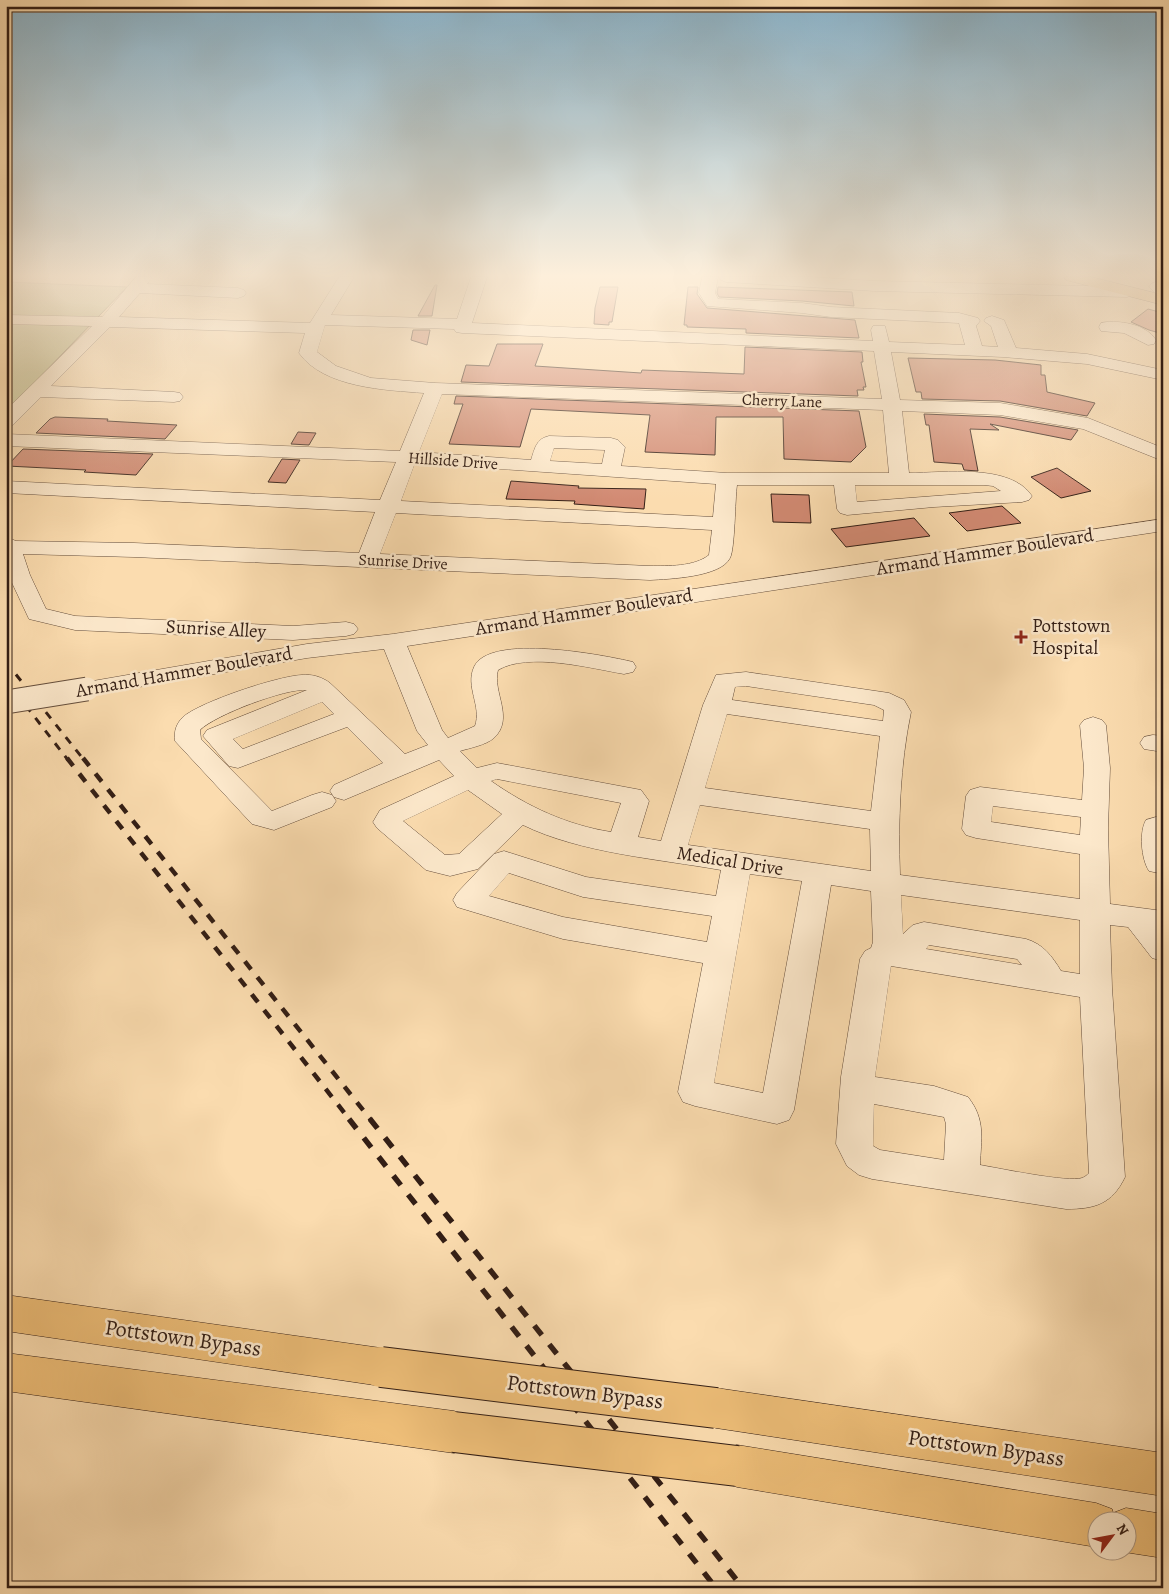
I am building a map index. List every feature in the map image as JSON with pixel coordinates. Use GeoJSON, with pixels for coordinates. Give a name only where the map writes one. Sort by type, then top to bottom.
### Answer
{"type":"FeatureCollection","features":[{"type":"Feature","properties":{"kind":"main road","name":"Pottstown Bypass"},"geometry":{"type":"LineString","coordinates":[[6,1313],[382,1367],[716,1408],[1163,1475]]}},
{"type":"Feature","properties":{"kind":"main road"},"geometry":{"type":"LineString","coordinates":[[6,1372],[454,1432],[736,1466],[1086,1523]]}},
{"type":"Feature","properties":{"kind":"main road"},"geometry":{"type":"LineString","coordinates":[[6,1378],[224,1402]]}},
{"type":"Feature","properties":{"kind":"main road"},"geometry":{"type":"LineString","coordinates":[[1136,1532],[1163,1536]]}},
{"type":"Feature","properties":{"kind":"street"},"geometry":{"type":"LineString","coordinates":[[6,421],[77,351]]}},
{"type":"Feature","properties":{"kind":"street","name":"Cherry Lane"},"geometry":{"type":"LineString","coordinates":[[309,351],[308,353],[330,370],[369,383],[435,388],[1000,409],[1088,424],[1163,455]]}},
{"type":"Feature","properties":{"kind":"street"},"geometry":{"type":"LineString","coordinates":[[881,351],[892,405],[900,480]]}},
{"type":"Feature","properties":{"kind":"street"},"geometry":{"type":"LineString","coordinates":[[988,351],[1087,359],[1159,370]]}},
{"type":"Feature","properties":{"kind":"street"},"geometry":{"type":"LineString","coordinates":[[367,560],[435,388]]}},
{"type":"Feature","properties":{"kind":"street"},"geometry":{"type":"LineString","coordinates":[[36,392],[174,397]]}},
{"type":"Feature","properties":{"kind":"street","name":"Hillside Drive"},"geometry":{"type":"LineString","coordinates":[[6,440],[406,458],[727,479],[984,479],[999,481],[1022,496],[934,500]]}},
{"type":"Feature","properties":{"kind":"street"},"geometry":{"type":"LineString","coordinates":[[538,466],[546,444],[549,442],[611,444],[615,447],[610,471]]}},
{"type":"Feature","properties":{"kind":"street","name":"Sunrise Drive"},"geometry":{"type":"LineString","coordinates":[[8,545],[580,571],[673,572],[707,566],[720,557],[727,479]]}},
{"type":"Feature","properties":{"kind":"street"},"geometry":{"type":"LineString","coordinates":[[844,479],[847,510],[934,500],[922,480]]}},
{"type":"Feature","properties":{"kind":"street"},"geometry":{"type":"LineString","coordinates":[[6,487],[723,524]]}},
{"type":"Feature","properties":{"kind":"street","name":"Armand Hammer Boulevard"},"geometry":{"type":"LineString","coordinates":[[6,702],[258,659],[1163,525]]}},
{"type":"Feature","properties":{"kind":"street","name":"Sunrise Alley"},"geometry":{"type":"LineString","coordinates":[[8,545],[37,614],[75,623],[293,633],[438,619],[452,622],[464,630]]}},
{"type":"Feature","properties":{"kind":"street"},"geometry":{"type":"LineString","coordinates":[[580,571],[590,611]]}},
{"type":"Feature","properties":{"kind":"street","name":"Medical Drive"},"geometry":{"type":"LineString","coordinates":[[394,640],[430,731],[472,778],[504,804],[545,824],[590,838],[737,863],[1150,920]]}},
{"type":"Feature","properties":{"kind":"street"},"geometry":{"type":"LineString","coordinates":[[401,766],[326,692],[313,683],[303,682],[284,685],[201,717],[192,723],[187,730],[188,741],[262,818],[274,821],[401,766],[484,733],[490,726],[492,719],[482,677],[485,668],[490,662],[520,655],[543,655],[624,667]]}},
{"type":"Feature","properties":{"kind":"street"},"geometry":{"type":"LineString","coordinates":[[672,852],[725,680],[734,678],[755,680],[880,698],[895,705],[898,712],[894,730],[884,822],[888,942],[897,956]]}},
{"type":"Feature","properties":{"kind":"street"},"geometry":{"type":"LineString","coordinates":[[326,692],[216,736],[238,760],[351,717]]}},
{"type":"Feature","properties":{"kind":"street"},"geometry":{"type":"LineString","coordinates":[[1093,725],[1096,768],[1094,847],[1096,988],[1107,1177],[1099,1188],[1086,1194],[1066,1194],[872,1164],[860,1156],[854,1144],[857,1088],[876,959],[897,956],[1096,988]]}},
{"type":"Feature","properties":{"kind":"street"},"geometry":{"type":"LineString","coordinates":[[520,812],[468,862],[450,866],[436,863],[387,822],[390,816],[472,778],[497,771],[631,796],[635,801],[622,843]]}},
{"type":"Feature","properties":{"kind":"street"},"geometry":{"type":"LineString","coordinates":[[690,795],[884,822]]}},
{"type":"Feature","properties":{"kind":"street"},"geometry":{"type":"LineString","coordinates":[[1094,847],[976,829],[980,796],[1095,810]]}},
{"type":"Feature","properties":{"kind":"street"},"geometry":{"type":"LineString","coordinates":[[1163,826],[1156,826],[1159,864],[1163,864]]}},
{"type":"Feature","properties":{"kind":"street"},"geometry":{"type":"LineString","coordinates":[[720,955],[563,928],[468,900],[504,861],[583,888],[728,908]]}},
{"type":"Feature","properties":{"kind":"street"},"geometry":{"type":"LineString","coordinates":[[737,863],[695,1092],[777,1110],[818,874]]}},
{"type":"Feature","properties":{"kind":"street"},"geometry":{"type":"LineString","coordinates":[[1150,920],[1163,950]]}},
{"type":"Feature","properties":{"kind":"street"},"geometry":{"type":"LineString","coordinates":[[857,1088],[934,1100],[956,1107],[962,1115],[964,1124],[961,1178]]}},
{"type":"Feature","properties":{"kind":"green space"},"geometry":{"type":"Polygon","coordinates":[[[6,351],[65,351],[6,412],[6,351]]]}},
{"type":"Feature","properties":{"kind":"building"},"geometry":{"type":"Polygon","coordinates":[[[494,351],[540,351],[535,366],[641,373],[642,370],[744,374],[745,351],[862,352],[863,362],[861,362],[866,387],[863,387],[864,390],[857,390],[858,396],[461,382],[466,365],[489,366],[494,351]]]}},
{"type":"Feature","properties":{"kind":"building"},"geometry":{"type":"Polygon","coordinates":[[[908,358],[995,360],[1041,365],[1041,375],[1045,375],[1047,392],[1095,403],[1087,416],[1000,401],[922,399],[921,392],[916,392],[908,358]]]}},
{"type":"Feature","properties":{"kind":"building"},"geometry":{"type":"Polygon","coordinates":[[[456,396],[859,411],[866,447],[851,462],[784,459],[783,417],[716,417],[715,455],[645,452],[650,415],[531,409],[520,447],[449,444],[463,404],[454,404],[456,396]]]}},
{"type":"Feature","properties":{"kind":"building"},"geometry":{"type":"Polygon","coordinates":[[[924,414],[1000,417],[1078,430],[1071,440],[990,424],[999,430],[970,429],[978,471],[964,470],[962,464],[934,462],[929,425],[926,425],[924,414]]]}},
{"type":"Feature","properties":{"kind":"building"},"geometry":{"type":"Polygon","coordinates":[[[55,417],[177,425],[165,439],[36,433],[50,419],[55,417]]]}},
{"type":"Feature","properties":{"kind":"building"},"geometry":{"type":"Polygon","coordinates":[[[298,432],[316,433],[309,445],[291,444],[298,432]]]}},
{"type":"Feature","properties":{"kind":"building"},"geometry":{"type":"Polygon","coordinates":[[[23,449],[153,454],[136,475],[84,472],[86,470],[7,466],[23,449]]]}},
{"type":"Feature","properties":{"kind":"building"},"geometry":{"type":"Polygon","coordinates":[[[282,459],[300,460],[286,483],[268,482],[282,459]]]}},
{"type":"Feature","properties":{"kind":"building"},"geometry":{"type":"Polygon","coordinates":[[[1057,468],[1091,491],[1061,498],[1031,477],[1057,468]]]}},
{"type":"Feature","properties":{"kind":"building"},"geometry":{"type":"Polygon","coordinates":[[[511,481],[579,486],[578,488],[646,489],[644,509],[574,504],[575,501],[506,499],[511,481]]]}},
{"type":"Feature","properties":{"kind":"building"},"geometry":{"type":"Polygon","coordinates":[[[771,494],[809,495],[811,523],[773,522],[771,494]]]}},
{"type":"Feature","properties":{"kind":"building"},"geometry":{"type":"Polygon","coordinates":[[[1002,506],[1021,523],[967,531],[949,513],[1002,506]]]}},
{"type":"Feature","properties":{"kind":"building"},"geometry":{"type":"Polygon","coordinates":[[[914,518],[930,536],[846,547],[831,529],[914,518]]]}},
{"type":"Feature","properties":{"kind":"railway"},"geometry":{"type":"LineString","coordinates":[[6,662],[84,760]]}},
{"type":"Feature","properties":{"kind":"railway"},"geometry":{"type":"LineString","coordinates":[[6,680],[68,760]]}},
{"type":"Feature","properties":{"kind":"railway"},"geometry":{"type":"LineString","coordinates":[[67,758],[350,1120]]}},
{"type":"Feature","properties":{"kind":"railway"},"geometry":{"type":"LineString","coordinates":[[83,758],[371,1120]]}},
{"type":"Feature","properties":{"kind":"railway"},"geometry":{"type":"LineString","coordinates":[[349,1119],[716,1588]]}},
{"type":"Feature","properties":{"kind":"railway"},"geometry":{"type":"LineString","coordinates":[[370,1119],[743,1588]]}},
{"type":"Feature","properties":{"kind":"place","name":"Pottstown Hospital"},"geometry":{"type":"Point","coordinates":[1021,637]}}]}
